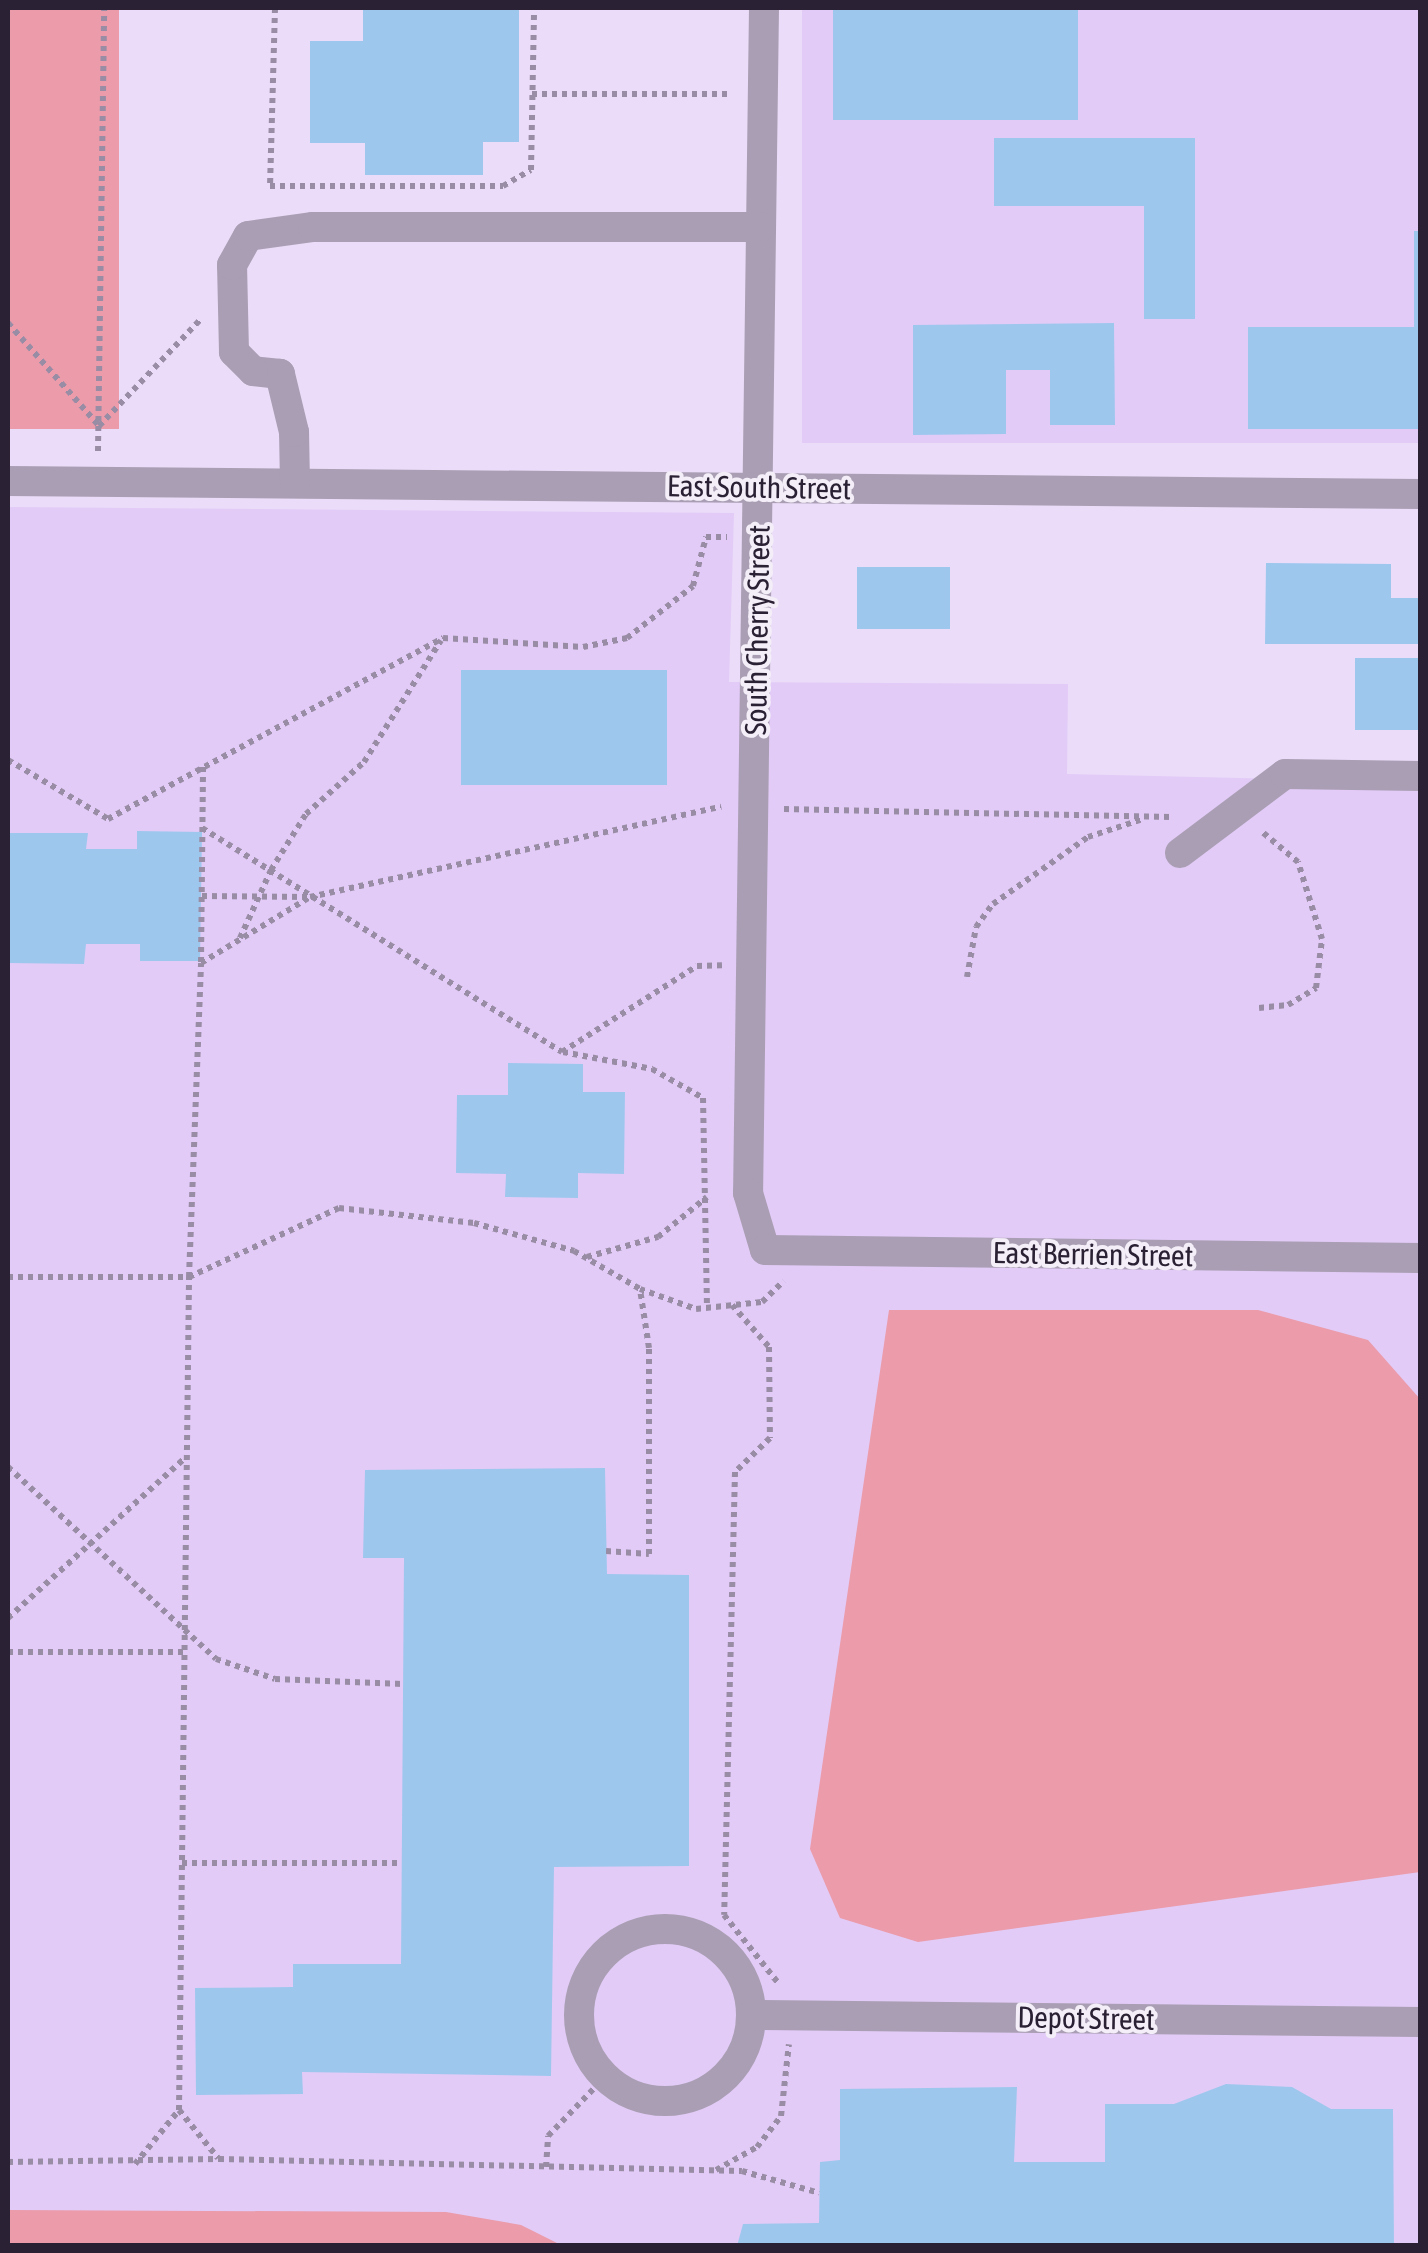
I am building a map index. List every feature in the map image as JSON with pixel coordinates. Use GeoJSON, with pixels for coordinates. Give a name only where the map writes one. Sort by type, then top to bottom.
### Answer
{"type":"FeatureCollection","features":[{"type":"Feature","properties":{"kind":"street","name":"South Cherry Street"},"geometry":{"type":"LineString","coordinates":[[764,8],[748,1193],[765,1250]]}},
{"type":"Feature","properties":{"kind":"street"},"geometry":{"type":"LineString","coordinates":[[296,483],[294,432],[280,374],[253,370],[234,352],[231,295],[238,247],[256,232],[761,227]]}},
{"type":"Feature","properties":{"kind":"street","name":"East South Street"},"geometry":{"type":"LineString","coordinates":[[8,481],[1420,494]]}},
{"type":"Feature","properties":{"kind":"street"},"geometry":{"type":"LineString","coordinates":[[1180,853],[1285,774],[1420,776]]}},
{"type":"Feature","properties":{"kind":"street","name":"East Berrien Street"},"geometry":{"type":"LineString","coordinates":[[765,1250],[1420,1258]]}},
{"type":"Feature","properties":{"kind":"street"},"geometry":{"type":"LineString","coordinates":[[652,1929],[682,1930],[709,1940],[739,1973],[752,2015],[735,2066],[692,2097],[638,2098],[605,2076],[581,2040],[578,2011],[592,1970],[623,1939],[652,1929]]}},
{"type":"Feature","properties":{"kind":"street","name":"Depot Street"},"geometry":{"type":"LineString","coordinates":[[752,2015],[1420,2022]]}},
{"type":"Feature","properties":{"kind":"path"},"geometry":{"type":"LineString","coordinates":[[98,482],[104,8]]}},
{"type":"Feature","properties":{"kind":"path"},"geometry":{"type":"LineString","coordinates":[[275,8],[270,186],[503,186],[531,170],[534,8]]}},
{"type":"Feature","properties":{"kind":"path"},"geometry":{"type":"LineString","coordinates":[[532,94],[763,94]]}},
{"type":"Feature","properties":{"kind":"path"},"geometry":{"type":"LineString","coordinates":[[99,426],[203,317]]}},
{"type":"Feature","properties":{"kind":"path"},"geometry":{"type":"LineString","coordinates":[[8,324],[99,426]]}},
{"type":"Feature","properties":{"kind":"path"},"geometry":{"type":"LineString","coordinates":[[8,760],[108,819],[442,638],[583,648],[627,638],[693,586],[706,538],[758,538]]}},
{"type":"Feature","properties":{"kind":"path"},"geometry":{"type":"LineString","coordinates":[[240,939],[271,870],[306,814],[364,762],[442,638]]}},
{"type":"Feature","properties":{"kind":"path"},"geometry":{"type":"LineString","coordinates":[[203,767],[201,963],[189,1277],[180,2110],[219,2159]]}},
{"type":"Feature","properties":{"kind":"path"},"geometry":{"type":"LineString","coordinates":[[202,896],[310,896],[703,807],[1228,818],[1267,834],[1298,862],[1322,939],[1316,988],[1288,1005],[1260,1008]]}},
{"type":"Feature","properties":{"kind":"path"},"geometry":{"type":"LineString","coordinates":[[968,977],[976,927],[993,904],[1088,837],[1152,817]]}},
{"type":"Feature","properties":{"kind":"path"},"geometry":{"type":"LineString","coordinates":[[202,828],[562,1052],[652,1069],[702,1098],[707,1308]]}},
{"type":"Feature","properties":{"kind":"path"},"geometry":{"type":"LineString","coordinates":[[201,963],[310,896]]}},
{"type":"Feature","properties":{"kind":"path"},"geometry":{"type":"LineString","coordinates":[[562,1052],[698,966],[752,965]]}},
{"type":"Feature","properties":{"kind":"path"},"geometry":{"type":"LineString","coordinates":[[586,1257],[658,1238],[705,1198],[748,1193]]}},
{"type":"Feature","properties":{"kind":"path"},"geometry":{"type":"LineString","coordinates":[[8,1277],[189,1277],[339,1208],[474,1223],[586,1257],[640,1289],[707,1308],[762,1302],[818,1250]]}},
{"type":"Feature","properties":{"kind":"path"},"geometry":{"type":"LineString","coordinates":[[606,1551],[649,1554],[649,1348],[640,1289]]}},
{"type":"Feature","properties":{"kind":"path"},"geometry":{"type":"LineString","coordinates":[[716,2170],[756,2147],[781,2116],[790,2015],[784,1990],[724,1915],[735,1472],[770,1438],[769,1347],[732,1304]]}},
{"type":"Feature","properties":{"kind":"path"},"geometry":{"type":"LineString","coordinates":[[8,1618],[187,1456]]}},
{"type":"Feature","properties":{"kind":"path"},"geometry":{"type":"LineString","coordinates":[[8,1467],[185,1625],[216,1659],[275,1679],[403,1684]]}},
{"type":"Feature","properties":{"kind":"path"},"geometry":{"type":"LineString","coordinates":[[8,1652],[184,1652]]}},
{"type":"Feature","properties":{"kind":"path"},"geometry":{"type":"LineString","coordinates":[[182,1862],[402,1862]]}},
{"type":"Feature","properties":{"kind":"path"},"geometry":{"type":"LineString","coordinates":[[546,2167],[548,2136],[605,2076]]}},
{"type":"Feature","properties":{"kind":"path"},"geometry":{"type":"LineString","coordinates":[[135,2164],[180,2110]]}},
{"type":"Feature","properties":{"kind":"path"},"geometry":{"type":"LineString","coordinates":[[9,2159],[135,2164],[219,2159],[742,2171],[820,2193]]}},
{"type":"Feature","properties":{"kind":"shaded area"},"geometry":{"type":"Polygon","coordinates":[[[8,8],[119,8],[119,429],[8,429],[8,8]]]}},
{"type":"Feature","properties":{"kind":"shaded area"},"geometry":{"type":"Polygon","coordinates":[[[802,8],[1420,8],[1420,443],[802,443],[802,8]]]}},
{"type":"Feature","properties":{"kind":"shaded area"},"geometry":{"type":"Polygon","coordinates":[[[8,507],[734,513],[729,682],[1068,684],[1067,774],[1420,782],[1420,2245],[8,2246],[8,507]]]}},
{"type":"Feature","properties":{"kind":"shaded area"},"geometry":{"type":"Polygon","coordinates":[[[889,1310],[1258,1310],[1368,1340],[1420,1399],[1420,1872],[918,1942],[840,1918],[810,1849],[889,1310]]]}},
{"type":"Feature","properties":{"kind":"shaded area"},"geometry":{"type":"Polygon","coordinates":[[[8,2210],[446,2212],[521,2225],[561,2245],[8,2245],[8,2210]]]}},
{"type":"Feature","properties":{"kind":"building"},"geometry":{"type":"Polygon","coordinates":[[[363,8],[519,8],[519,142],[483,142],[483,175],[365,175],[365,143],[310,143],[310,41],[363,41],[363,8]]]}},
{"type":"Feature","properties":{"kind":"building"},"geometry":{"type":"Polygon","coordinates":[[[833,8],[1078,8],[1078,120],[833,120],[833,8]]]}},
{"type":"Feature","properties":{"kind":"building"},"geometry":{"type":"Polygon","coordinates":[[[994,138],[1195,138],[1195,319],[1144,319],[1144,206],[994,206],[994,138]]]}},
{"type":"Feature","properties":{"kind":"building"},"geometry":{"type":"Polygon","coordinates":[[[1414,231],[1420,231],[1420,429],[1248,429],[1248,327],[1414,327],[1414,231]]]}},
{"type":"Feature","properties":{"kind":"building"},"geometry":{"type":"Polygon","coordinates":[[[1114,323],[1115,425],[1050,425],[1050,370],[1006,370],[1006,434],[913,435],[913,325],[1114,323]]]}},
{"type":"Feature","properties":{"kind":"building"},"geometry":{"type":"Polygon","coordinates":[[[1266,563],[1391,564],[1391,598],[1420,598],[1420,644],[1265,644],[1266,563]]]}},
{"type":"Feature","properties":{"kind":"building"},"geometry":{"type":"Polygon","coordinates":[[[857,567],[950,567],[950,629],[857,629],[857,567]]]}},
{"type":"Feature","properties":{"kind":"building"},"geometry":{"type":"Polygon","coordinates":[[[1355,658],[1420,658],[1420,730],[1355,730],[1355,658]]]}},
{"type":"Feature","properties":{"kind":"building"},"geometry":{"type":"Polygon","coordinates":[[[461,670],[667,670],[667,785],[461,785],[461,670]]]}},
{"type":"Feature","properties":{"kind":"building"},"geometry":{"type":"Polygon","coordinates":[[[137,831],[202,832],[200,961],[140,961],[140,944],[86,944],[84,964],[9,963],[8,833],[88,833],[86,849],[137,849],[137,831]]]}},
{"type":"Feature","properties":{"kind":"building"},"geometry":{"type":"Polygon","coordinates":[[[508,1063],[583,1064],[583,1092],[625,1092],[624,1174],[578,1173],[578,1198],[505,1197],[506,1174],[456,1173],[457,1095],[508,1095],[508,1063]]]}},
{"type":"Feature","properties":{"kind":"building"},"geometry":{"type":"Polygon","coordinates":[[[605,1468],[607,1574],[689,1575],[689,1866],[554,1867],[551,2076],[302,2072],[303,2094],[196,2095],[195,1988],[293,1987],[293,1964],[401,1964],[404,1558],[363,1558],[365,1470],[605,1468]]]}},
{"type":"Feature","properties":{"kind":"building"},"geometry":{"type":"Polygon","coordinates":[[[1226,2084],[1292,2087],[1331,2109],[1393,2109],[1394,2246],[737,2246],[743,2224],[819,2223],[820,2162],[840,2160],[840,2089],[1017,2087],[1014,2162],[1105,2162],[1105,2104],[1174,2104],[1226,2084]]]}}]}
